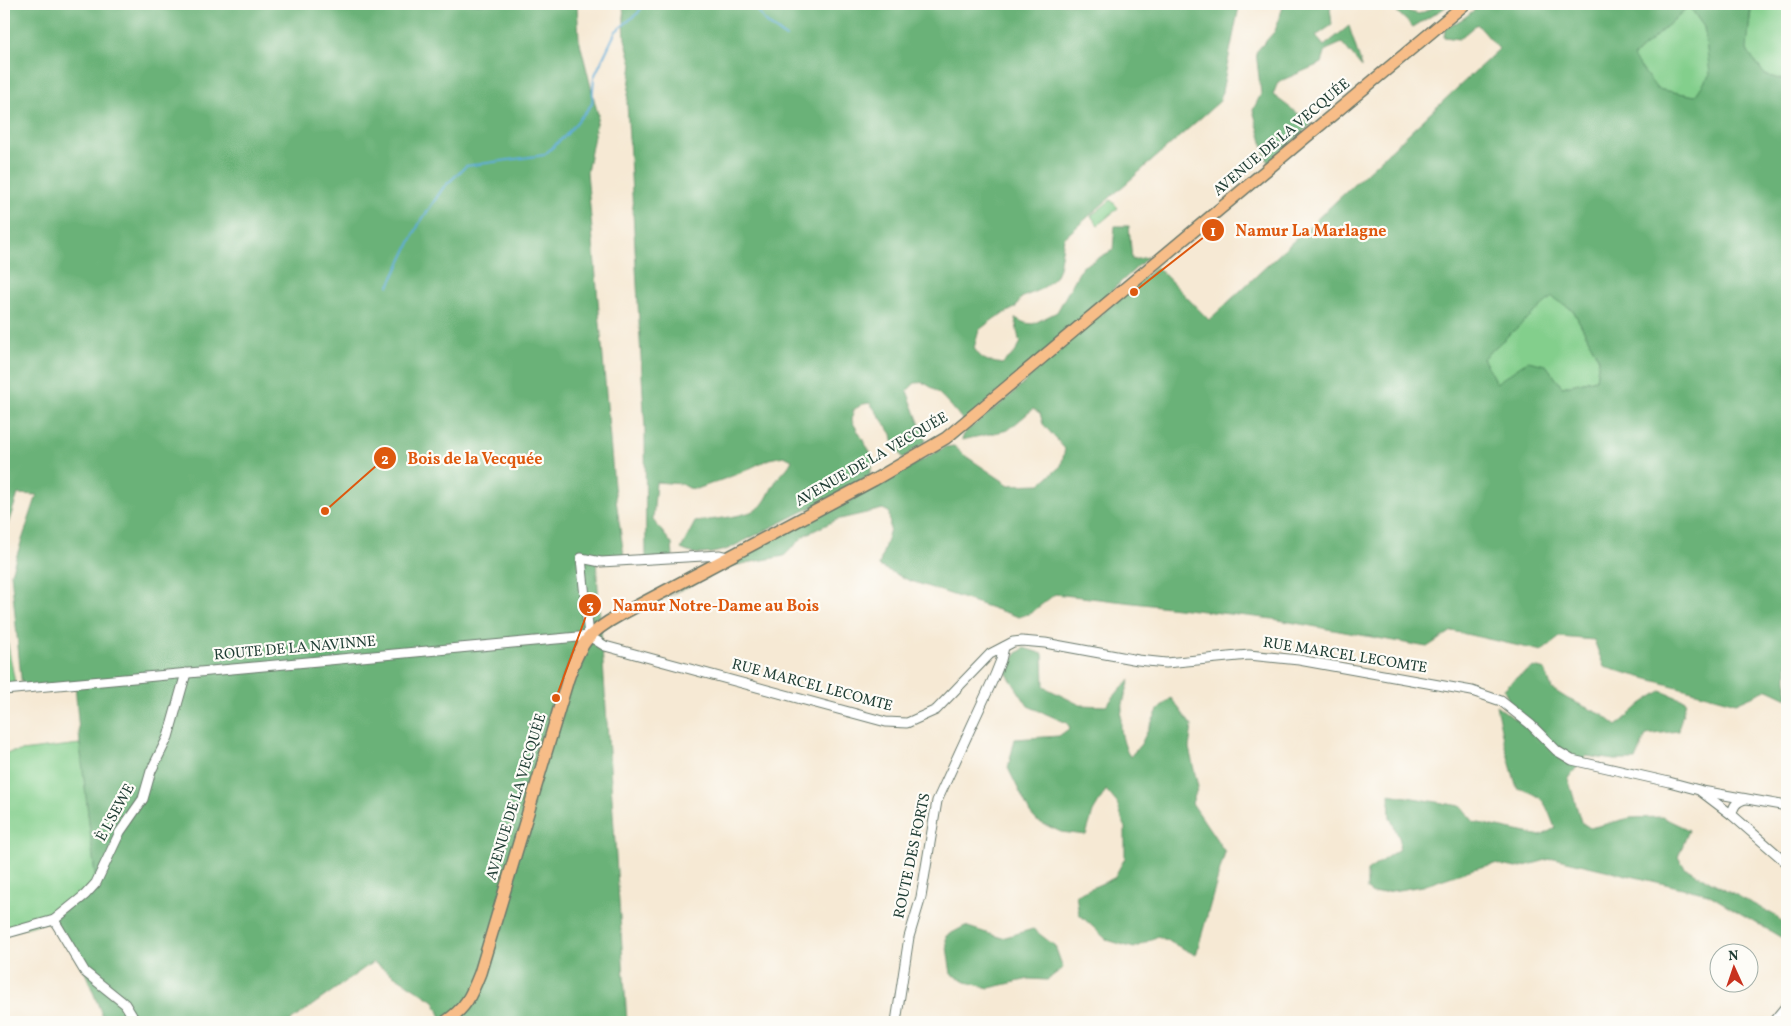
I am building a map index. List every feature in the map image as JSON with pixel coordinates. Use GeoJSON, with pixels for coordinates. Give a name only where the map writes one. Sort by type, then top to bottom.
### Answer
{"type":"FeatureCollection","features":[{"type":"Feature","properties":{"kind":"main road","name":"AVENUE DE LA VECQUÉE"},"geometry":{"type":"LineString","coordinates":[[445,1022],[461,1010],[472,994],[491,940],[568,679],[580,648],[589,636],[605,623],[874,480],[946,438],[1465,4]]}},
{"type":"Feature","properties":{"kind":"street"},"geometry":{"type":"LineString","coordinates":[[589,636],[581,558],[601,562],[720,554],[728,557]]}},
{"type":"Feature","properties":{"kind":"street","name":"RUE MARCEL LECOMTE"},"geometry":{"type":"LineString","coordinates":[[589,636],[605,646],[886,722],[907,723],[936,710],[990,654],[1013,642],[1022,641],[1166,663],[1249,655],[1270,656],[1472,691],[1501,701],[1530,724],[1557,751],[1572,760],[1699,790],[1787,863]]}},
{"type":"Feature","properties":{"kind":"street","name":"ROUTE DE LA NAVINNE"},"geometry":{"type":"LineString","coordinates":[[4,690],[589,636]]}},
{"type":"Feature","properties":{"kind":"street","name":"ROUTE DES FORTS"},"geometry":{"type":"LineString","coordinates":[[896,1022],[909,937],[921,897],[936,801],[995,675],[1004,647]]}},
{"type":"Feature","properties":{"kind":"street","name":"È L'SEWE"},"geometry":{"type":"LineString","coordinates":[[54,920],[85,895],[96,883],[120,832],[142,799],[157,757],[168,736],[186,673]]}},
{"type":"Feature","properties":{"kind":"street"},"geometry":{"type":"LineString","coordinates":[[1699,790],[1787,806]]}},
{"type":"Feature","properties":{"kind":"street"},"geometry":{"type":"LineString","coordinates":[[1732,816],[1735,805],[1745,799]]}},
{"type":"Feature","properties":{"kind":"street"},"geometry":{"type":"LineString","coordinates":[[4,934],[54,920],[85,972],[125,1004],[136,1022]]}},
{"type":"Feature","properties":{"kind":"street"},"geometry":{"type":"LineString","coordinates":[[1773,1022],[1787,1005]]}},
{"type":"Feature","properties":{"kind":"green space"},"geometry":{"type":"Polygon","coordinates":[[[4,4],[577,4],[579,39],[598,115],[587,172],[614,486],[624,556],[596,558],[627,1022],[443,1022],[434,1001],[373,962],[289,1022],[105,1022],[85,972],[54,920],[96,883],[75,684],[22,688],[11,573],[37,495],[18,494],[7,527],[4,526],[4,4]]]}},
{"type":"Feature","properties":{"kind":"green space"},"geometry":{"type":"Polygon","coordinates":[[[623,4],[1230,4],[1239,7],[1220,101],[1064,238],[1059,268],[1055,277],[1043,288],[1021,298],[1015,308],[995,318],[979,330],[974,348],[985,360],[1002,364],[1015,353],[1021,342],[1015,318],[1025,323],[1033,324],[1057,312],[1082,267],[1113,250],[1115,226],[1129,226],[1132,260],[1148,257],[1045,352],[964,422],[951,406],[928,385],[915,383],[907,391],[926,441],[903,458],[894,445],[892,434],[870,403],[863,404],[853,410],[852,421],[874,459],[869,476],[846,490],[728,549],[704,554],[687,552],[681,549],[695,522],[741,515],[762,505],[776,481],[792,460],[784,456],[769,459],[740,473],[697,489],[689,488],[682,484],[656,482],[653,520],[672,544],[673,557],[646,561],[645,430],[627,103],[632,64],[625,39],[623,4]]]}},
{"type":"Feature","properties":{"kind":"green space"},"geometry":{"type":"Polygon","coordinates":[[[1284,4],[1334,4],[1330,8],[1332,25],[1316,36],[1324,46],[1349,26],[1362,67],[1342,43],[1326,50],[1322,63],[1278,82],[1273,95],[1312,124],[1268,163],[1253,110],[1261,94],[1256,52],[1275,31],[1284,4]]]}},
{"type":"Feature","properties":{"kind":"green space"},"geometry":{"type":"Polygon","coordinates":[[[1389,4],[1393,4],[1398,9],[1419,14],[1441,4],[1451,4],[1413,27],[1389,4]]]}},
{"type":"Feature","properties":{"kind":"green space"},"geometry":{"type":"Polygon","coordinates":[[[1482,4],[1751,4],[1747,50],[1765,75],[1787,81],[1787,698],[1768,689],[1736,703],[1604,667],[1594,640],[1560,637],[1542,651],[1452,631],[1427,647],[1273,619],[1055,594],[1031,613],[1019,617],[908,580],[879,566],[890,529],[889,512],[883,509],[836,520],[805,535],[784,556],[731,566],[665,598],[780,533],[847,503],[945,447],[954,446],[964,455],[1009,485],[1040,484],[1061,466],[1065,449],[1043,424],[1040,413],[1033,409],[1008,430],[962,440],[964,433],[1007,399],[1062,347],[1157,267],[1209,320],[1499,49],[1477,24],[1459,39],[1444,37],[1445,29],[1464,18],[1482,4]],[[1689,6],[1633,57],[1657,89],[1695,96],[1710,74],[1704,27],[1689,6]],[[1552,297],[1483,358],[1496,383],[1528,361],[1546,365],[1562,387],[1596,379],[1599,359],[1573,310],[1552,297]]]}},
{"type":"Feature","properties":{"kind":"green space"},"geometry":{"type":"Polygon","coordinates":[[[1752,4],[1787,4],[1787,81],[1765,75],[1746,50],[1752,4]]]}},
{"type":"Feature","properties":{"kind":"green space"},"geometry":{"type":"Polygon","coordinates":[[[1689,6],[1704,27],[1711,74],[1695,96],[1657,89],[1632,58],[1689,6]]]}},
{"type":"Feature","properties":{"kind":"green space"},"geometry":{"type":"Polygon","coordinates":[[[1111,200],[1118,208],[1098,225],[1091,216],[1111,200]]]}},
{"type":"Feature","properties":{"kind":"green space"},"geometry":{"type":"Polygon","coordinates":[[[1552,296],[1573,310],[1599,359],[1596,379],[1562,387],[1546,365],[1496,383],[1483,358],[1552,296]]]}},
{"type":"Feature","properties":{"kind":"green space"},"geometry":{"type":"Polygon","coordinates":[[[4,623],[16,689],[4,690],[4,623]]]}},
{"type":"Feature","properties":{"kind":"green space"},"geometry":{"type":"Polygon","coordinates":[[[1024,648],[1043,654],[1044,687],[1080,705],[1106,706],[1130,680],[1122,709],[1121,728],[1125,747],[1130,757],[1141,744],[1158,710],[1171,698],[1192,726],[1189,748],[1198,787],[1192,803],[1225,852],[1196,955],[1158,936],[1134,948],[1107,940],[1079,914],[1076,895],[1114,878],[1125,858],[1125,828],[1117,803],[1106,790],[1093,812],[1086,835],[1061,832],[1037,821],[1030,813],[1008,768],[1015,739],[1059,736],[1070,728],[1067,723],[1028,706],[1005,671],[1016,654],[1024,648]]]}},
{"type":"Feature","properties":{"kind":"green space"},"geometry":{"type":"Polygon","coordinates":[[[1534,667],[1545,670],[1552,689],[1568,699],[1603,715],[1617,726],[1641,704],[1661,691],[1686,701],[1678,731],[1646,735],[1636,760],[1614,760],[1586,756],[1568,778],[1581,822],[1590,828],[1630,818],[1662,817],[1689,830],[1678,857],[1685,868],[1774,915],[1787,927],[1787,941],[1708,894],[1554,858],[1517,868],[1494,864],[1423,886],[1373,894],[1367,890],[1367,871],[1399,849],[1400,840],[1390,817],[1389,794],[1461,806],[1474,822],[1541,836],[1555,828],[1543,801],[1533,794],[1517,788],[1503,739],[1496,705],[1516,720],[1504,689],[1517,677],[1534,667]]]}},
{"type":"Feature","properties":{"kind":"green space"},"geometry":{"type":"Polygon","coordinates":[[[80,744],[96,883],[54,920],[4,934],[4,753],[80,744]]]}},
{"type":"Feature","properties":{"kind":"green space"},"geometry":{"type":"Polygon","coordinates":[[[965,926],[1002,938],[1033,929],[1055,946],[1063,968],[1047,980],[1029,979],[989,988],[966,982],[951,974],[946,940],[946,936],[965,926]]]}},
{"type":"Feature","properties":{"kind":"waterway"},"geometry":{"type":"LineString","coordinates":[[389,286],[419,224],[443,188],[466,166],[544,155],[566,135],[592,104],[594,77],[616,31],[638,13],[644,4]]}},
{"type":"Feature","properties":{"kind":"waterway"},"geometry":{"type":"LineString","coordinates":[[754,4],[767,23],[786,37]]}},
{"type":"Feature","properties":{"kind":"place","name":"Namur La Marlagne"},"geometry":{"type":"Point","coordinates":[1134,292]}},
{"type":"Feature","properties":{"kind":"place","name":"Bois de la Vecquée"},"geometry":{"type":"Point","coordinates":[325,511]}},
{"type":"Feature","properties":{"kind":"place","name":"Namur Notre-Dame au Bois"},"geometry":{"type":"Point","coordinates":[556,698]}}]}
